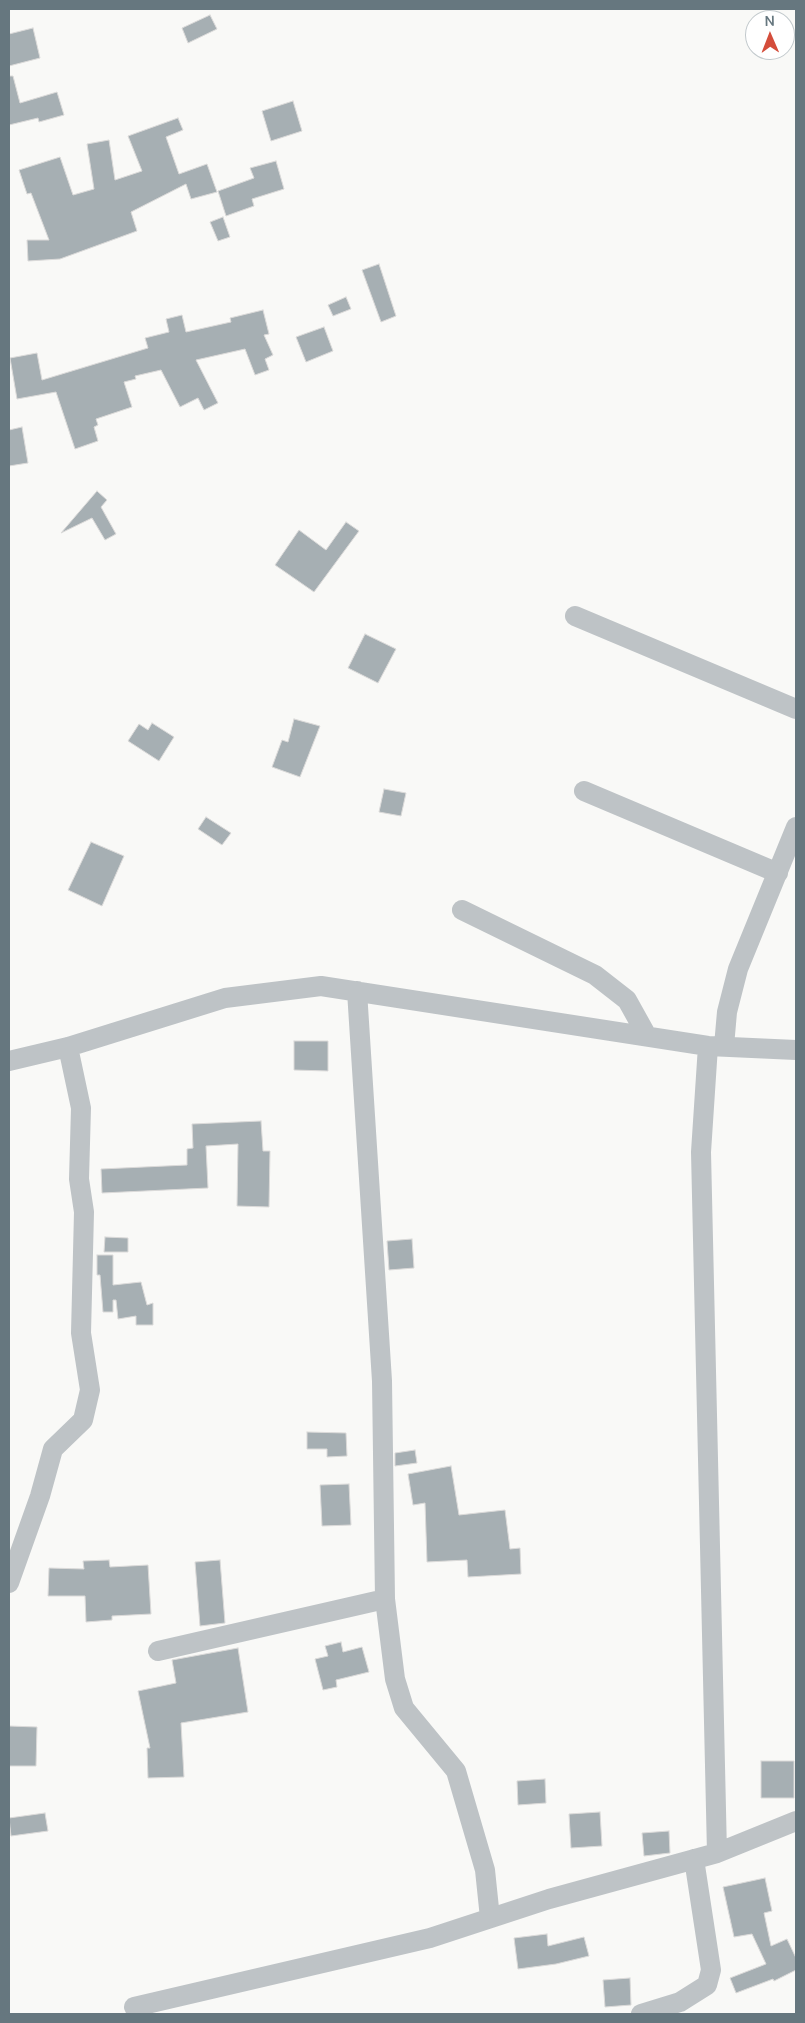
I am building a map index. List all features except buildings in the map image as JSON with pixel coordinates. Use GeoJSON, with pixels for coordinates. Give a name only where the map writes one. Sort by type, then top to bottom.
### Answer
{"type":"FeatureCollection","features":[{"type":"Feature","properties":{"kind":"street"},"geometry":{"type":"LineString","coordinates":[[575,616],[796,708]]}},
{"type":"Feature","properties":{"kind":"street"},"geometry":{"type":"LineString","coordinates":[[584,791],[778,873]]}},
{"type":"Feature","properties":{"kind":"street"},"geometry":{"type":"LineString","coordinates":[[717,1852],[701,1152],[716,1046],[738,968],[796,827]]}},
{"type":"Feature","properties":{"kind":"street"},"geometry":{"type":"LineString","coordinates":[[462,910],[595,975],[626,1000],[647,1036]]}},
{"type":"Feature","properties":{"kind":"street"},"geometry":{"type":"LineString","coordinates":[[9,1061],[68,1047],[225,998],[321,986],[716,1046],[796,1050]]}},
{"type":"Feature","properties":{"kind":"street"},"geometry":{"type":"LineString","coordinates":[[357,991],[382,1381],[386,1599],[395,1679],[404,1708],[456,1771],[485,1870],[490,1918]]}},
{"type":"Feature","properties":{"kind":"street"},"geometry":{"type":"LineString","coordinates":[[9,1583],[40,1496],[53,1448],[83,1420],[90,1390],[81,1333],[84,1212],[79,1179],[81,1108],[68,1047]]}},
{"type":"Feature","properties":{"kind":"street"},"geometry":{"type":"LineString","coordinates":[[158,1651],[386,1599]]}},
{"type":"Feature","properties":{"kind":"street"},"geometry":{"type":"LineString","coordinates":[[134,2006],[430,1938],[549,1899],[717,1852],[796,1821]]}},
{"type":"Feature","properties":{"kind":"street"},"geometry":{"type":"LineString","coordinates":[[641,2014],[680,2002],[707,1985],[711,1970],[694,1859]]}}]}
